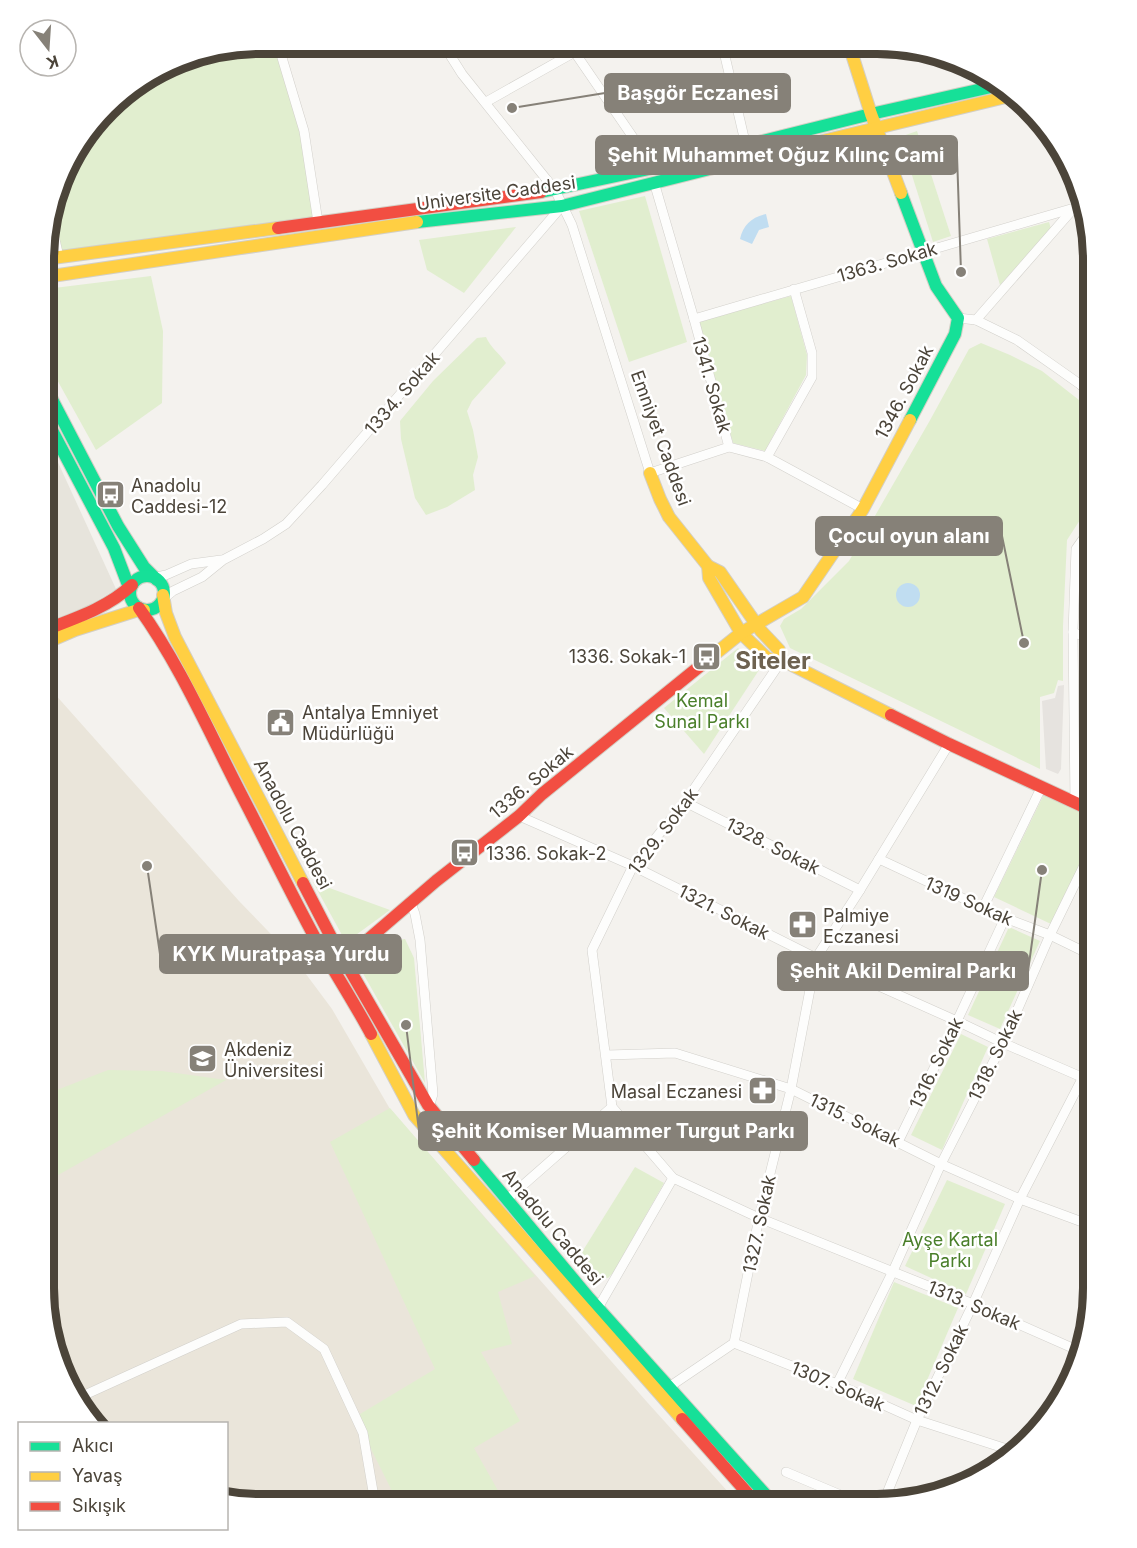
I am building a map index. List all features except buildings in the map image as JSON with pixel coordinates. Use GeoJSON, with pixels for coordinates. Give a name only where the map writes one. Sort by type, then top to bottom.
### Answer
{"type":"FeatureCollection","features":[{"type":"Feature","properties":{"kind":"street"},"geometry":{"type":"LineString","coordinates":[[281,54],[304,131],[318,222]]}},
{"type":"Feature","properties":{"kind":"street","name":"Emniyet Caddesi"},"geometry":{"type":"LineString","coordinates":[[450,54],[456,65],[555,190],[572,225],[660,499],[669,517],[708,566],[709,578],[741,633],[768,659],[782,660],[949,744],[1083,805]]}},
{"type":"Feature","properties":{"kind":"street"},"geometry":{"type":"LineString","coordinates":[[486,102],[564,54]]}},
{"type":"Feature","properties":{"kind":"street"},"geometry":{"type":"LineString","coordinates":[[575,54],[654,168]]}},
{"type":"Feature","properties":{"kind":"street"},"geometry":{"type":"LineString","coordinates":[[724,54],[746,146]]}},
{"type":"Feature","properties":{"kind":"street"},"geometry":{"type":"LineString","coordinates":[[852,54],[871,114],[936,286],[958,318],[976,320],[1017,340],[1081,385]]}},
{"type":"Feature","properties":{"kind":"street","name":"Universite Caddesi"},"geometry":{"type":"LineString","coordinates":[[54,258],[555,190],[988,88]]}},
{"type":"Feature","properties":{"kind":"street","name":"Universite Caddesi"},"geometry":{"type":"LineString","coordinates":[[54,276],[409,223],[562,206],[1003,98]]}},
{"type":"Feature","properties":{"kind":"street","name":"1341. Sokak"},"geometry":{"type":"LineString","coordinates":[[654,182],[729,447],[767,457],[863,509]]}},
{"type":"Feature","properties":{"kind":"street","name":"1334. Sokak"},"geometry":{"type":"LineString","coordinates":[[163,598],[286,524],[562,206]]}},
{"type":"Feature","properties":{"kind":"street","name":"1363. Sokak"},"geometry":{"type":"LineString","coordinates":[[694,319],[1076,208]]}},
{"type":"Feature","properties":{"kind":"street"},"geometry":{"type":"LineString","coordinates":[[976,320],[1076,209]]}},
{"type":"Feature","properties":{"kind":"street"},"geometry":{"type":"LineString","coordinates":[[55,241],[59,257]]}},
{"type":"Feature","properties":{"kind":"street"},"geometry":{"type":"LineString","coordinates":[[767,457],[812,377],[812,353],[794,289]]}},
{"type":"Feature","properties":{"kind":"street","name":"1346. Sokak"},"geometry":{"type":"LineString","coordinates":[[741,633],[803,597],[863,509],[955,334],[958,318]]}},
{"type":"Feature","properties":{"kind":"street"},"geometry":{"type":"LineString","coordinates":[[54,403],[118,526],[144,567],[163,589],[163,598],[154,608],[75,630],[54,640]]}},
{"type":"Feature","properties":{"kind":"street"},"geometry":{"type":"LineString","coordinates":[[54,434],[114,548],[131,587],[132,600],[141,610]]}},
{"type":"Feature","properties":{"kind":"street"},"geometry":{"type":"LineString","coordinates":[[650,473],[729,447]]}},
{"type":"Feature","properties":{"kind":"street"},"geometry":{"type":"LineString","coordinates":[[1075,801],[1073,632],[1076,549],[1083,539]]}},
{"type":"Feature","properties":{"kind":"street","name":"1334. Sokak"},"geometry":{"type":"LineString","coordinates":[[154,578],[191,564],[223,560]]}},
{"type":"Feature","properties":{"kind":"street"},"geometry":{"type":"LineString","coordinates":[[708,566],[720,572],[756,624],[779,650],[782,660]]}},
{"type":"Feature","properties":{"kind":"street"},"geometry":{"type":"LineString","coordinates":[[54,627],[93,612],[117,598],[141,578],[154,578]]}},
{"type":"Feature","properties":{"kind":"street","name":"Anadolu Caddesi"},"geometry":{"type":"LineString","coordinates":[[163,598],[166,613],[176,637],[343,958],[428,1105],[598,1308],[765,1494]]}},
{"type":"Feature","properties":{"kind":"street","name":"Anadolu Caddesi"},"geometry":{"type":"LineString","coordinates":[[141,610],[182,676],[232,779],[331,966],[414,1115],[748,1494]]}},
{"type":"Feature","properties":{"kind":"street"},"geometry":{"type":"LineString","coordinates":[[773,644],[772,626],[775,613]]}},
{"type":"Feature","properties":{"kind":"street"},"geometry":{"type":"LineString","coordinates":[[1073,632],[1083,636]]}},
{"type":"Feature","properties":{"kind":"street","name":"1336. Sokak"},"geometry":{"type":"LineString","coordinates":[[343,958],[350,956],[436,881],[519,816],[741,633]]}},
{"type":"Feature","properties":{"kind":"street","name":"1329. Sokak"},"geometry":{"type":"LineString","coordinates":[[607,1055],[592,950],[633,866],[685,802],[782,660]]}},
{"type":"Feature","properties":{"kind":"street","name":"1327. Sokak"},"geometry":{"type":"LineString","coordinates":[[734,1343],[759,1218],[791,1089],[816,958],[949,744]]}},
{"type":"Feature","properties":{"kind":"street"},"geometry":{"type":"LineString","coordinates":[[984,908],[1042,786]]}},
{"type":"Feature","properties":{"kind":"street","name":"1328. Sokak"},"geometry":{"type":"LineString","coordinates":[[685,802],[860,890]]}},
{"type":"Feature","properties":{"kind":"street","name":"1321. Sokak"},"geometry":{"type":"LineString","coordinates":[[519,816],[633,866],[816,958],[1083,1077]]}},
{"type":"Feature","properties":{"kind":"street","name":"1319 Sokak"},"geometry":{"type":"LineString","coordinates":[[879,859],[1005,918],[1050,935],[1083,951]]}},
{"type":"Feature","properties":{"kind":"street","name":"1318. Sokak"},"geometry":{"type":"LineString","coordinates":[[837,1384],[893,1272],[941,1164],[1003,1043],[1050,935],[1083,867]]}},
{"type":"Feature","properties":{"kind":"street"},"geometry":{"type":"LineString","coordinates":[[411,903],[420,940],[433,1094],[428,1105]]}},
{"type":"Feature","properties":{"kind":"street","name":"1316. Sokak"},"geometry":{"type":"LineString","coordinates":[[898,1142],[1005,918]]}},
{"type":"Feature","properties":{"kind":"street"},"geometry":{"type":"LineString","coordinates":[[331,966],[343,958]]}},
{"type":"Feature","properties":{"kind":"street","name":"1315. Sokak"},"geometry":{"type":"LineString","coordinates":[[607,1055],[675,1053],[791,1089],[941,1164],[1020,1199],[1083,1222]]}},
{"type":"Feature","properties":{"kind":"street"},"geometry":{"type":"LineString","coordinates":[[506,1200],[612,1107],[607,1055]]}},
{"type":"Feature","properties":{"kind":"street","name":"1312. Sokak"},"geometry":{"type":"LineString","coordinates":[[886,1493],[917,1420],[974,1304],[1020,1199],[1083,1077]]}},
{"type":"Feature","properties":{"kind":"street","name":"1313. Sokak"},"geometry":{"type":"LineString","coordinates":[[612,1107],[673,1178],[759,1218],[974,1304],[1073,1348]]}},
{"type":"Feature","properties":{"kind":"street"},"geometry":{"type":"LineString","coordinates":[[598,1308],[673,1178]]}},
{"type":"Feature","properties":{"kind":"street"},"geometry":{"type":"LineString","coordinates":[[85,1395],[241,1324],[287,1322],[324,1349],[363,1433],[373,1494]]}},
{"type":"Feature","properties":{"kind":"street"},"geometry":{"type":"LineString","coordinates":[[669,1387],[734,1343]]}},
{"type":"Feature","properties":{"kind":"street","name":"1307. Sokak"},"geometry":{"type":"LineString","coordinates":[[734,1343],[837,1384],[917,1420],[1006,1449]]}},
{"type":"Feature","properties":{"kind":"street"},"geometry":{"type":"LineString","coordinates":[[786,1472],[838,1494]]}},
{"type":"Feature","properties":{"kind":"shaded area"},"geometry":{"type":"Polygon","coordinates":[[[54,454],[116,589],[88,606],[54,619],[54,454]]]}},
{"type":"Feature","properties":{"kind":"shaded area"},"geometry":{"type":"Polygon","coordinates":[[[1064,685],[1061,769],[1058,774],[1046,769],[1042,701],[1055,698],[1058,686],[1064,685]]]}},
{"type":"Feature","properties":{"kind":"shaded area","name":"Akdeniz Üniversitesi"},"geometry":{"type":"Polygon","coordinates":[[[54,693],[239,901],[294,958],[332,1009],[390,1109],[730,1494],[260,1494],[233,1492],[228,1491],[228,1422],[104,1422],[82,1391],[70,1367],[61,1341],[54,1288],[54,693]]]}},
{"type":"Feature","properties":{"kind":"green space"},"geometry":{"type":"Polygon","coordinates":[[[246,54],[280,54],[304,131],[318,222],[59,257],[56,233],[61,207],[70,181],[89,145],[124,105],[169,75],[194,65],[246,54]]]}},
{"type":"Feature","properties":{"kind":"green space"},"geometry":{"type":"Polygon","coordinates":[[[917,131],[951,236],[933,242],[900,137],[917,131]]]}},
{"type":"Feature","properties":{"kind":"green space"},"geometry":{"type":"Polygon","coordinates":[[[645,196],[687,342],[629,362],[579,211],[645,196]]]}},
{"type":"Feature","properties":{"kind":"green space"},"geometry":{"type":"Polygon","coordinates":[[[1049,222],[1051,229],[1000,285],[987,239],[1049,222]]]}},
{"type":"Feature","properties":{"kind":"green space"},"geometry":{"type":"Polygon","coordinates":[[[516,227],[464,293],[427,270],[419,240],[516,227]]]}},
{"type":"Feature","properties":{"kind":"green space"},"geometry":{"type":"Polygon","coordinates":[[[151,276],[163,331],[162,403],[96,450],[54,374],[54,288],[151,276]]]}},
{"type":"Feature","properties":{"kind":"green space"},"geometry":{"type":"Polygon","coordinates":[[[791,296],[807,355],[806,375],[765,451],[733,443],[699,321],[791,296]]]}},
{"type":"Feature","properties":{"kind":"green space"},"geometry":{"type":"Polygon","coordinates":[[[486,337],[506,363],[472,401],[467,411],[478,457],[473,475],[475,490],[447,507],[426,515],[415,498],[401,439],[400,421],[433,381],[477,338],[486,337]]]}},
{"type":"Feature","properties":{"kind":"green space"},"geometry":{"type":"Polygon","coordinates":[[[981,343],[1010,355],[1042,371],[1083,403],[1083,515],[1067,540],[1063,681],[1058,680],[1054,693],[1040,697],[1040,769],[790,648],[780,626],[784,619],[801,609],[849,561],[969,349],[981,343]]]}},
{"type":"Feature","properties":{"kind":"green space","name":"Kemal Sunal Parkı"},"geometry":{"type":"Polygon","coordinates":[[[738,648],[759,670],[704,754],[664,708],[738,648]]]}},
{"type":"Feature","properties":{"kind":"green space"},"geometry":{"type":"Polygon","coordinates":[[[1045,792],[1083,811],[1083,857],[1051,924],[994,897],[1045,792]]]}},
{"type":"Feature","properties":{"kind":"green space"},"geometry":{"type":"Polygon","coordinates":[[[313,882],[390,910],[349,940],[342,935],[313,882]]]}},
{"type":"Feature","properties":{"kind":"green space"},"geometry":{"type":"Polygon","coordinates":[[[1009,927],[1040,941],[1000,1029],[968,1015],[1009,927]]]}},
{"type":"Feature","properties":{"kind":"green space"},"geometry":{"type":"Polygon","coordinates":[[[405,939],[414,958],[425,1083],[360,968],[392,941],[405,939]]]}},
{"type":"Feature","properties":{"kind":"green space"},"geometry":{"type":"Polygon","coordinates":[[[961,1034],[988,1047],[942,1150],[911,1135],[961,1034]]]}},
{"type":"Feature","properties":{"kind":"green space"},"geometry":{"type":"Polygon","coordinates":[[[108,1070],[162,1071],[226,1080],[54,1177],[54,1091],[108,1070]]]}},
{"type":"Feature","properties":{"kind":"green space"},"geometry":{"type":"Polygon","coordinates":[[[390,1108],[535,1276],[498,1292],[512,1344],[481,1352],[520,1421],[474,1448],[500,1494],[386,1494],[391,1489],[355,1417],[435,1369],[330,1142],[390,1108]]]}},
{"type":"Feature","properties":{"kind":"green space"},"geometry":{"type":"Polygon","coordinates":[[[635,1167],[664,1183],[613,1273],[608,1278],[600,1278],[582,1252],[635,1167]]]}},
{"type":"Feature","properties":{"kind":"green space","name":"Ayşe Kartal Parkı"},"geometry":{"type":"Polygon","coordinates":[[[947,1180],[1005,1204],[966,1294],[905,1266],[947,1180]]]}},
{"type":"Feature","properties":{"kind":"green space"},"geometry":{"type":"Polygon","coordinates":[[[894,1282],[958,1308],[916,1406],[853,1379],[894,1282]]]}},
{"type":"Feature","properties":{"kind":"water"},"geometry":{"type":"Polygon","coordinates":[[[766,214],[769,227],[759,230],[752,244],[740,239],[749,222],[766,214]]]}},
{"type":"Feature","properties":{"kind":"water"},"geometry":{"type":"Polygon","coordinates":[[[908,583],[913,584],[919,590],[919,600],[913,606],[908,607],[903,606],[897,600],[896,595],[897,590],[903,584],[908,583]]]}},
{"type":"Feature","properties":{"kind":"traffic: fast"},"geometry":{"type":"LineString","coordinates":[[541,192],[654,168],[988,88]]}},
{"type":"Feature","properties":{"kind":"traffic: fast"},"geometry":{"type":"LineString","coordinates":[[417,222],[562,206],[781,151]]}},
{"type":"Feature","properties":{"kind":"traffic: fast"},"geometry":{"type":"LineString","coordinates":[[901,193],[936,286],[958,318],[955,334],[910,420]]}},
{"type":"Feature","properties":{"kind":"traffic: fast"},"geometry":{"type":"LineString","coordinates":[[54,403],[118,526],[144,567],[157,580]]}},
{"type":"Feature","properties":{"kind":"traffic: fast"},"geometry":{"type":"LineString","coordinates":[[54,434],[114,548],[130,590]]}},
{"type":"Feature","properties":{"kind":"traffic: fast"},"geometry":{"type":"LineString","coordinates":[[147,576],[159,581],[164,593],[159,605],[147,610],[135,605],[130,593],[135,581],[147,576]]}},
{"type":"Feature","properties":{"kind":"traffic: fast"},"geometry":{"type":"LineString","coordinates":[[474,1160],[589,1298],[765,1494]]}},
{"type":"Feature","properties":{"kind":"traffic: slow"},"geometry":{"type":"LineString","coordinates":[[852,54],[871,114],[901,193]]}},
{"type":"Feature","properties":{"kind":"traffic: slow"},"geometry":{"type":"LineString","coordinates":[[781,151],[1003,98]]}},
{"type":"Feature","properties":{"kind":"traffic: slow"},"geometry":{"type":"LineString","coordinates":[[54,276],[417,222]]}},
{"type":"Feature","properties":{"kind":"traffic: slow"},"geometry":{"type":"LineString","coordinates":[[54,258],[278,228]]}},
{"type":"Feature","properties":{"kind":"traffic: slow"},"geometry":{"type":"LineString","coordinates":[[700,666],[741,633],[803,597],[863,509],[910,420]]}},
{"type":"Feature","properties":{"kind":"traffic: slow"},"geometry":{"type":"LineString","coordinates":[[650,473],[669,517],[708,566],[709,578],[741,633],[768,659],[782,660],[891,715]]}},
{"type":"Feature","properties":{"kind":"traffic: slow"},"geometry":{"type":"LineString","coordinates":[[708,566],[720,572],[761,631],[779,650],[782,660]]}},
{"type":"Feature","properties":{"kind":"traffic: slow"},"geometry":{"type":"LineString","coordinates":[[163,595],[166,613],[175,637],[303,883]]}},
{"type":"Feature","properties":{"kind":"traffic: slow"},"geometry":{"type":"LineString","coordinates":[[54,639],[75,630],[144,610]]}},
{"type":"Feature","properties":{"kind":"traffic: slow"},"geometry":{"type":"LineString","coordinates":[[371,1034],[414,1115],[682,1419]]}},
{"type":"Feature","properties":{"kind":"traffic: jam"},"geometry":{"type":"LineString","coordinates":[[278,228],[541,192]]}},
{"type":"Feature","properties":{"kind":"traffic: jam"},"geometry":{"type":"LineString","coordinates":[[54,627],[102,606],[132,585]]}},
{"type":"Feature","properties":{"kind":"traffic: jam"},"geometry":{"type":"LineString","coordinates":[[139,608],[181,675],[320,947],[371,1034]]}},
{"type":"Feature","properties":{"kind":"traffic: jam"},"geometry":{"type":"LineString","coordinates":[[343,959],[700,666]]}},
{"type":"Feature","properties":{"kind":"traffic: jam"},"geometry":{"type":"LineString","coordinates":[[891,715],[1083,806]]}},
{"type":"Feature","properties":{"kind":"traffic: jam"},"geometry":{"type":"LineString","coordinates":[[303,883],[332,939],[428,1105],[474,1160]]}},
{"type":"Feature","properties":{"kind":"traffic: jam"},"geometry":{"type":"LineString","coordinates":[[682,1419],[748,1494]]}},
{"type":"Feature","properties":{"kind":"place","name":"Başgör Eczanesi"},"geometry":{"type":"Point","coordinates":[512,108]}},
{"type":"Feature","properties":{"kind":"place","name":"Şehit Muhammet Oğuz Kılınç Cami"},"geometry":{"type":"Point","coordinates":[961,272]}},
{"type":"Feature","properties":{"kind":"place","name":"Anadolu Caddesi-12"},"geometry":{"type":"Point","coordinates":[110,495]}},
{"type":"Feature","properties":{"kind":"place","name":"Çocul oyun alanı"},"geometry":{"type":"Point","coordinates":[1024,643]}},
{"type":"Feature","properties":{"kind":"place","name":"1336. Sokak-1"},"geometry":{"type":"Point","coordinates":[707,656]}},
{"type":"Feature","properties":{"kind":"place","name":"Antalya Emniyet Müdürlüğü"},"geometry":{"type":"Point","coordinates":[281,722]}},
{"type":"Feature","properties":{"kind":"place","name":"1336. Sokak-2"},"geometry":{"type":"Point","coordinates":[465,853]}},
{"type":"Feature","properties":{"kind":"place","name":"KYK Muratpaşa Yurdu"},"geometry":{"type":"Point","coordinates":[147,866]}},
{"type":"Feature","properties":{"kind":"place","name":"Şehit Akil Demiral Parkı"},"geometry":{"type":"Point","coordinates":[1042,870]}},
{"type":"Feature","properties":{"kind":"place","name":"Palmiye Eczanesi"},"geometry":{"type":"Point","coordinates":[802,925]}},
{"type":"Feature","properties":{"kind":"place","name":"Şehit Komiser Muammer Turgut Parkı"},"geometry":{"type":"Point","coordinates":[406,1025]}},
{"type":"Feature","properties":{"kind":"place","name":"Akdeniz Üniversitesi"},"geometry":{"type":"Point","coordinates":[203,1059]}},
{"type":"Feature","properties":{"kind":"place","name":"Masal Eczanesi"},"geometry":{"type":"Point","coordinates":[763,1091]}},
{"type":"Feature","properties":{"kind":"district","name":"Siteler"},"geometry":{"type":"Point","coordinates":[773,660]}}]}
